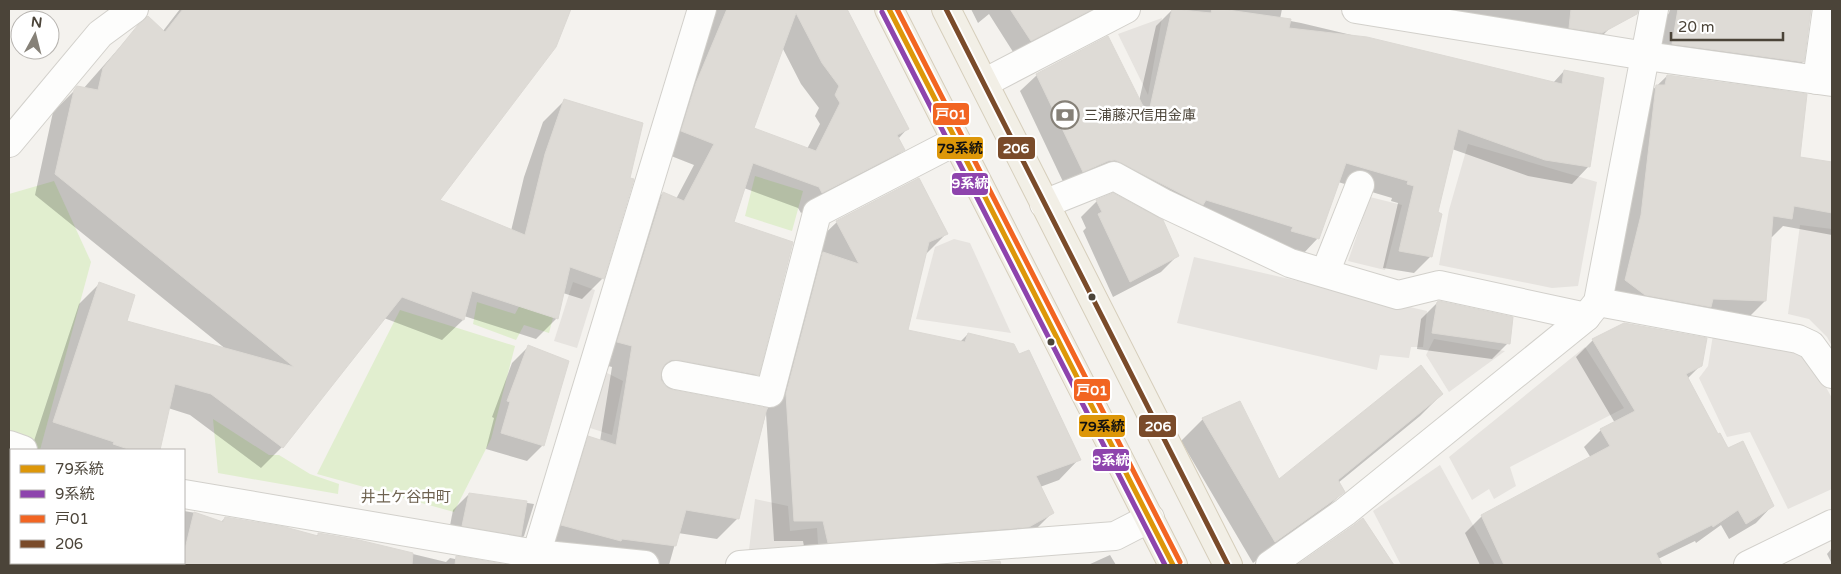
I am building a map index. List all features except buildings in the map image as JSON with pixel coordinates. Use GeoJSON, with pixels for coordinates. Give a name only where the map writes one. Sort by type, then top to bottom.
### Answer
{"type":"FeatureCollection","features":[{"type":"Feature","properties":{"kind":"main road"},"geometry":{"type":"LineString","coordinates":[[889,9],[1174,565]]}},
{"type":"Feature","properties":{"kind":"main road"},"geometry":{"type":"LineString","coordinates":[[946,9],[1228,565]]}},
{"type":"Feature","properties":{"kind":"street"},"geometry":{"type":"LineString","coordinates":[[9,143],[100,34],[134,9]]}},
{"type":"Feature","properties":{"kind":"street"},"geometry":{"type":"LineString","coordinates":[[534,560],[702,9]]}},
{"type":"Feature","properties":{"kind":"street"},"geometry":{"type":"LineString","coordinates":[[984,83],[1126,9]]}},
{"type":"Feature","properties":{"kind":"street"},"geometry":{"type":"LineString","coordinates":[[1356,9],[1646,56],[1825,81],[1827,9]]}},
{"type":"Feature","properties":{"kind":"street"},"geometry":{"type":"LineString","coordinates":[[1270,565],[1345,512],[1592,310],[1646,56],[1654,9]]}},
{"type":"Feature","properties":{"kind":"street"},"geometry":{"type":"LineString","coordinates":[[676,375],[770,393],[817,213],[956,141]]}},
{"type":"Feature","properties":{"kind":"street"},"geometry":{"type":"LineString","coordinates":[[1044,204],[1114,176],[1164,204],[1290,263],[1398,295],[1439,285],[1592,310],[1798,339],[1811,345],[1832,374]]}},
{"type":"Feature","properties":{"kind":"street"},"geometry":{"type":"LineString","coordinates":[[1325,273],[1360,185]]}},
{"type":"Feature","properties":{"kind":"street"},"geometry":{"type":"LineString","coordinates":[[185,494],[534,560],[645,565]]}},
{"type":"Feature","properties":{"kind":"street"},"geometry":{"type":"LineString","coordinates":[[740,565],[903,559],[1114,536],[1150,518]]}},
{"type":"Feature","properties":{"kind":"street"},"geometry":{"type":"LineString","coordinates":[[1748,565],[1832,524]]}},
{"type":"Feature","properties":{"kind":"green space"},"geometry":{"type":"Polygon","coordinates":[[[755,176],[803,191],[792,231],[745,216],[755,176]]]}},
{"type":"Feature","properties":{"kind":"green space"},"geometry":{"type":"Polygon","coordinates":[[[54,181],[91,262],[40,449],[35,449],[9,437],[9,194],[54,181]]]}},
{"type":"Feature","properties":{"kind":"green space"},"geometry":{"type":"Polygon","coordinates":[[[477,302],[515,314],[521,303],[554,314],[549,333],[524,325],[516,340],[473,324],[477,302]]]}},
{"type":"Feature","properties":{"kind":"green space"},"geometry":{"type":"Polygon","coordinates":[[[400,310],[515,346],[491,439],[454,512],[317,474],[400,310]]]}},
{"type":"Feature","properties":{"kind":"green space"},"geometry":{"type":"Polygon","coordinates":[[[213,419],[269,455],[279,455],[310,474],[339,484],[338,494],[218,473],[213,419]]]}},
{"type":"Feature","properties":{"kind":"shaded area"},"geometry":{"type":"Polygon","coordinates":[[[1162,18],[1148,95],[1118,34],[1162,18]]]}},
{"type":"Feature","properties":{"kind":"shaded area"},"geometry":{"type":"Polygon","coordinates":[[[1468,144],[1597,182],[1578,286],[1552,288],[1439,265],[1449,210],[1468,144]]]}},
{"type":"Feature","properties":{"kind":"shaded area"},"geometry":{"type":"Polygon","coordinates":[[[1370,197],[1402,205],[1385,270],[1348,261],[1370,197]]]}},
{"type":"Feature","properties":{"kind":"shaded area"},"geometry":{"type":"Polygon","coordinates":[[[1800,225],[1832,229],[1832,346],[1827,337],[1809,319],[1788,314],[1800,225]]]}},
{"type":"Feature","properties":{"kind":"shaded area"},"geometry":{"type":"Polygon","coordinates":[[[954,239],[970,243],[1011,333],[916,319],[935,247],[954,239]]]}},
{"type":"Feature","properties":{"kind":"shaded area"},"geometry":{"type":"Polygon","coordinates":[[[1194,257],[1427,311],[1423,347],[1411,347],[1409,358],[1380,355],[1377,370],[1177,323],[1194,257]]]}},
{"type":"Feature","properties":{"kind":"shaded area"},"geometry":{"type":"Polygon","coordinates":[[[573,282],[595,290],[577,348],[554,341],[573,282]]]}},
{"type":"Feature","properties":{"kind":"shaded area"},"geometry":{"type":"Polygon","coordinates":[[[1713,335],[1805,350],[1832,398],[1832,489],[1788,509],[1750,432],[1727,437],[1699,378],[1708,366],[1713,335]]]}},
{"type":"Feature","properties":{"kind":"shaded area"},"geometry":{"type":"Polygon","coordinates":[[[1434,339],[1505,351],[1449,392],[1426,355],[1434,339]]]}},
{"type":"Feature","properties":{"kind":"shaded area"},"geometry":{"type":"Polygon","coordinates":[[[1585,347],[1624,408],[1510,467],[1516,486],[1494,499],[1489,489],[1472,500],[1449,457],[1585,347]]]}},
{"type":"Feature","properties":{"kind":"shaded area"},"geometry":{"type":"Polygon","coordinates":[[[605,372],[623,381],[612,435],[587,427],[605,372]]]}},
{"type":"Feature","properties":{"kind":"shaded area"},"geometry":{"type":"Polygon","coordinates":[[[1440,465],[1495,565],[1401,565],[1373,511],[1440,465]]]}},
{"type":"Feature","properties":{"kind":"shaded area"},"geometry":{"type":"Polygon","coordinates":[[[755,499],[788,506],[790,531],[817,528],[818,544],[749,550],[755,499]]]}},
{"type":"Feature","properties":{"kind":"transit line","name":"79系統"},"geometry":{"type":"LineString","coordinates":[[889,9],[1173,565]]}},
{"type":"Feature","properties":{"kind":"transit line","name":"戸01"},"geometry":{"type":"LineString","coordinates":[[897,9],[1180,562]]}},
{"type":"Feature","properties":{"kind":"transit line","name":"206"},"geometry":{"type":"LineString","coordinates":[[946,9],[1228,565]]}},
{"type":"Feature","properties":{"kind":"transit line","name":"9系統"},"geometry":{"type":"LineString","coordinates":[[882,12],[1165,565]]}},
{"type":"Feature","properties":{"kind":"place","name":"三浦藤沢信用金庫"},"geometry":{"type":"Point","coordinates":[1065,115]}},
{"type":"Feature","properties":{"kind":"district","name":"井土ケ谷中町"},"geometry":{"type":"Point","coordinates":[406,497]}}]}
